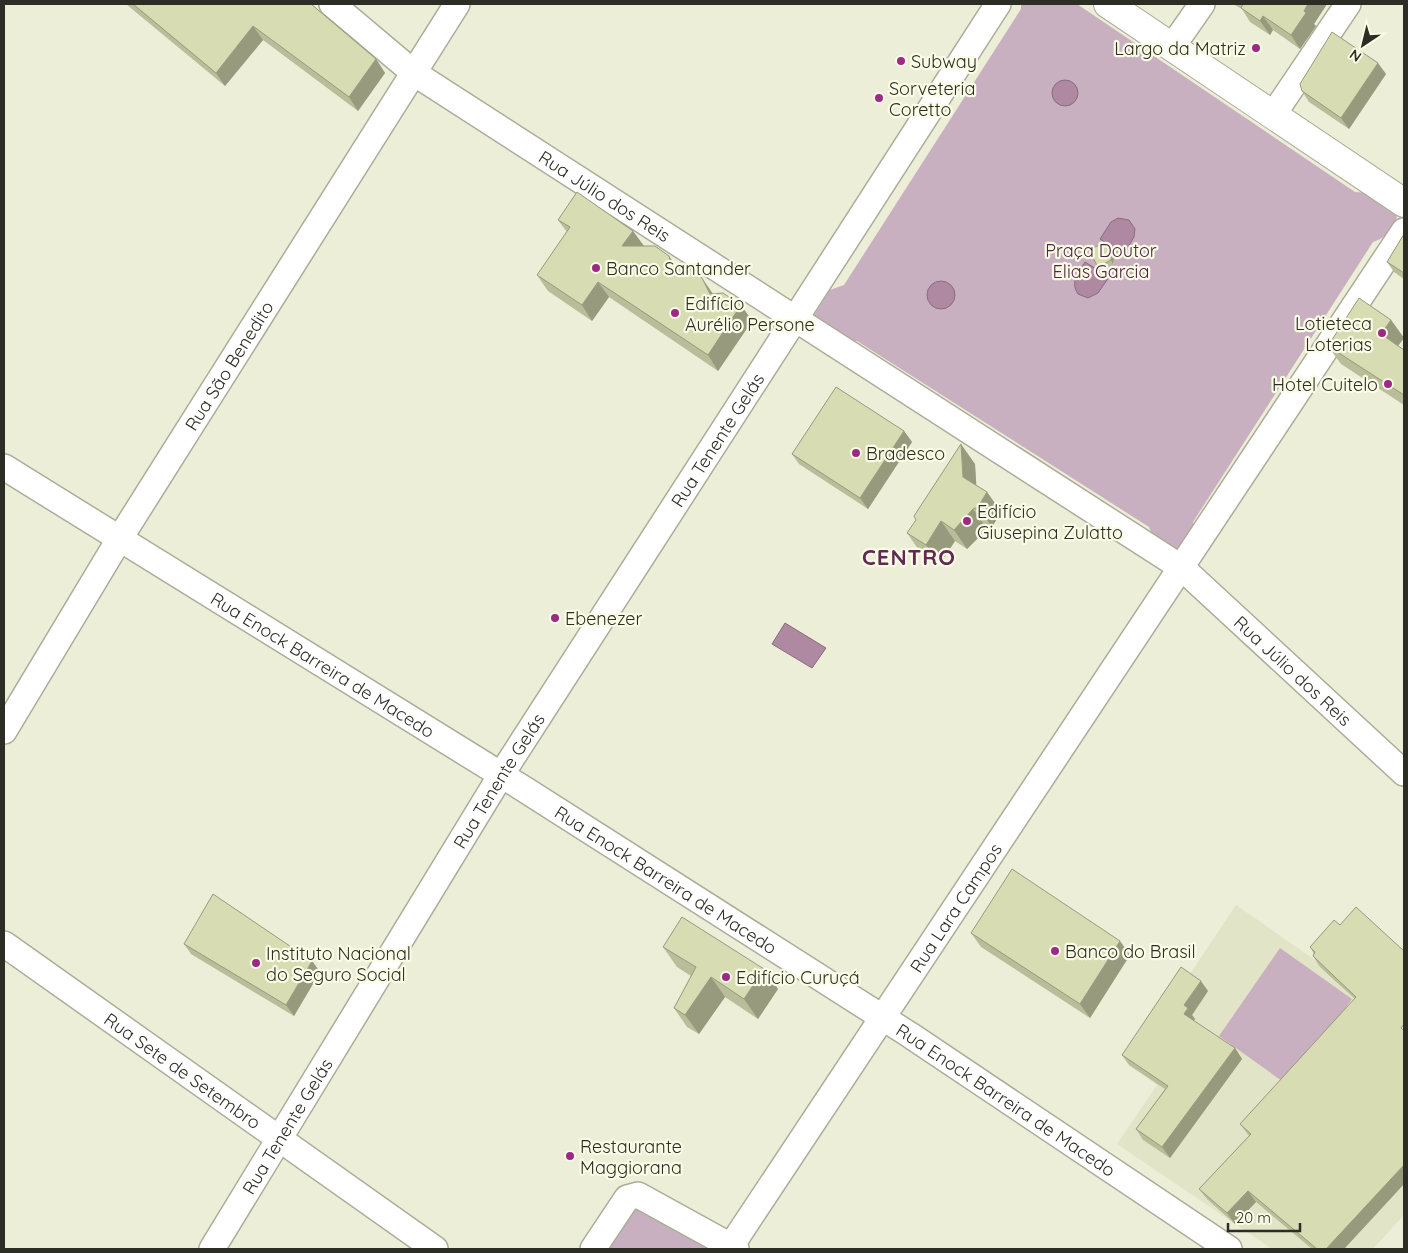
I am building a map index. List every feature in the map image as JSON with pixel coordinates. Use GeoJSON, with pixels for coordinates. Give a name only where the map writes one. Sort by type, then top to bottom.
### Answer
{"type":"FeatureCollection","features":[{"type":"Feature","properties":{"kind":"main road"},"geometry":{"type":"LineString","coordinates":[[1108,4],[1404,203]]}},
{"type":"Feature","properties":{"kind":"street","name":"Rua Júlio dos Reis"},"geometry":{"type":"LineString","coordinates":[[332,4],[414,73],[795,319]]}},
{"type":"Feature","properties":{"kind":"street","name":"Rua São Benedito"},"geometry":{"type":"LineString","coordinates":[[4,731],[120,538],[457,4]]}},
{"type":"Feature","properties":{"kind":"street"},"geometry":{"type":"LineString","coordinates":[[998,4],[795,319],[1182,568],[1404,231]]}},
{"type":"Feature","properties":{"kind":"street"},"geometry":{"type":"LineString","coordinates":[[1172,47],[1202,4]]}},
{"type":"Feature","properties":{"kind":"street"},"geometry":{"type":"LineString","coordinates":[[1273,115],[1348,4]]}},
{"type":"Feature","properties":{"kind":"street","name":"Rua Tenente Gelás"},"geometry":{"type":"LineString","coordinates":[[212,1249],[501,775],[795,319]]}},
{"type":"Feature","properties":{"kind":"street","name":"Rua Enock Barreira de Macedo"},"geometry":{"type":"LineString","coordinates":[[4,466],[275,637],[501,775],[883,1018],[1229,1249]]}},
{"type":"Feature","properties":{"kind":"street","name":"Rua Júlio dos Reis"},"geometry":{"type":"LineString","coordinates":[[1182,568],[1404,773]]}},
{"type":"Feature","properties":{"kind":"street","name":"Rua Lara Campos"},"geometry":{"type":"LineString","coordinates":[[733,1248],[883,1018],[1182,568]]}},
{"type":"Feature","properties":{"kind":"street","name":"Rua Sete de Setembro"},"geometry":{"type":"LineString","coordinates":[[4,944],[436,1249]]}},
{"type":"Feature","properties":{"kind":"street"},"geometry":{"type":"LineString","coordinates":[[593,1249],[628,1198],[638,1195],[733,1248]]}},
{"type":"Feature","properties":{"kind":"shaded area"},"geometry":{"type":"Polygon","coordinates":[[[1065,80],[1074,84],[1078,93],[1074,102],[1065,106],[1056,102],[1052,93],[1056,84],[1065,80]]]}},
{"type":"Feature","properties":{"kind":"shaded area"},"geometry":{"type":"Polygon","coordinates":[[[1118,218],[1129,220],[1135,229],[1134,237],[1124,254],[1100,239],[1111,222],[1118,218]]]}},
{"type":"Feature","properties":{"kind":"shaded area"},"geometry":{"type":"Polygon","coordinates":[[[1085,262],[1109,277],[1098,293],[1088,298],[1078,294],[1075,285],[1076,278],[1085,262]]]}},
{"type":"Feature","properties":{"kind":"shaded area"},"geometry":{"type":"Polygon","coordinates":[[[941,281],[951,285],[955,295],[951,305],[941,309],[931,305],[927,295],[931,285],[941,281]]]}},
{"type":"Feature","properties":{"kind":"shaded area"},"geometry":{"type":"Polygon","coordinates":[[[785,623],[826,648],[812,668],[772,644],[785,623]]]}},
{"type":"Feature","properties":{"kind":"shaded area"},"geometry":{"type":"Polygon","coordinates":[[[1236,905],[1315,960],[1358,913],[1404,954],[1404,1215],[1373,1249],[1272,1249],[1117,1144],[1157,1085],[1129,1065],[1236,905]]]}},
{"type":"Feature","properties":{"kind":"green space","name":"Praça Doutor Elias Garcia"},"geometry":{"type":"Polygon","coordinates":[[[1021,4],[1077,4],[1355,192],[1371,193],[1397,214],[1395,224],[1390,232],[1373,242],[1193,522],[1194,535],[1180,552],[1154,540],[1149,527],[857,341],[841,342],[813,317],[830,290],[844,285],[1021,9],[1021,4]]]}},
{"type":"Feature","properties":{"kind":"green space"},"geometry":{"type":"Polygon","coordinates":[[[1280,948],[1352,999],[1289,1086],[1219,1036],[1280,948]]]}},
{"type":"Feature","properties":{"kind":"green space"},"geometry":{"type":"Polygon","coordinates":[[[631,1199],[718,1249],[598,1249],[631,1199]]]}},
{"type":"Feature","properties":{"kind":"building"},"geometry":{"type":"Polygon","coordinates":[[[133,4],[311,4],[376,59],[349,97],[253,26],[216,73],[133,4]]]}},
{"type":"Feature","properties":{"kind":"building"},"geometry":{"type":"Polygon","coordinates":[[[1243,4],[1308,4],[1304,11],[1306,13],[1291,35],[1263,16],[1260,21],[1241,8],[1243,4]]]}},
{"type":"Feature","properties":{"kind":"building"},"geometry":{"type":"Polygon","coordinates":[[[1332,32],[1378,63],[1341,118],[1302,91],[1300,84],[1332,32]]]}},
{"type":"Feature","properties":{"kind":"building"},"geometry":{"type":"Polygon","coordinates":[[[577,192],[633,231],[622,246],[655,246],[669,256],[672,268],[690,269],[702,278],[710,294],[723,293],[741,305],[708,355],[598,282],[582,305],[537,275],[570,227],[558,220],[577,192]]]}},
{"type":"Feature","properties":{"kind":"building"},"geometry":{"type":"Polygon","coordinates":[[[1404,234],[1404,273],[1387,262],[1404,234]]]}},
{"type":"Feature","properties":{"kind":"building"},"geometry":{"type":"Polygon","coordinates":[[[1100,245],[1108,245],[1112,253],[1111,260],[1098,267],[1092,256],[1093,248],[1100,245]]]}},
{"type":"Feature","properties":{"kind":"building"},"geometry":{"type":"Polygon","coordinates":[[[1359,298],[1391,320],[1381,334],[1404,350],[1404,395],[1328,346],[1359,298]]]}},
{"type":"Feature","properties":{"kind":"building","name":"Bradesco"},"geometry":{"type":"Polygon","coordinates":[[[836,387],[904,431],[860,498],[792,454],[836,387]]]}},
{"type":"Feature","properties":{"kind":"building"},"geometry":{"type":"Polygon","coordinates":[[[961,444],[963,477],[987,492],[978,507],[973,509],[954,530],[941,521],[926,545],[907,533],[916,520],[914,516],[961,444]]]}},
{"type":"Feature","properties":{"kind":"building","name":"Banco do Brasil"},"geometry":{"type":"Polygon","coordinates":[[[1012,869],[1120,941],[1080,1004],[971,933],[1012,869]]]}},
{"type":"Feature","properties":{"kind":"building","name":"Instituto Nacional do Seguro Social"},"geometry":{"type":"Polygon","coordinates":[[[213,894],[312,961],[286,1005],[184,944],[213,894]]]}},
{"type":"Feature","properties":{"kind":"building"},"geometry":{"type":"Polygon","coordinates":[[[1356,907],[1404,951],[1404,1024],[1401,1028],[1404,1031],[1404,1165],[1326,1249],[1317,1249],[1248,1191],[1227,1213],[1199,1189],[1251,1134],[1240,1124],[1356,997],[1313,956],[1315,952],[1310,947],[1334,920],[1340,925],[1356,907]]]}},
{"type":"Feature","properties":{"kind":"building"},"geometry":{"type":"Polygon","coordinates":[[[682,917],[764,969],[744,999],[711,977],[685,1015],[674,1008],[696,967],[663,947],[682,917]]]}},
{"type":"Feature","properties":{"kind":"building"},"geometry":{"type":"Polygon","coordinates":[[[1181,967],[1201,981],[1184,1005],[1188,1008],[1184,1014],[1235,1048],[1162,1147],[1136,1129],[1168,1086],[1122,1055],[1181,967]]]}},
{"type":"Feature","properties":{"kind":"place","name":"Largo da Matriz"},"geometry":{"type":"Point","coordinates":[1256,48]}},
{"type":"Feature","properties":{"kind":"place","name":"Subway"},"geometry":{"type":"Point","coordinates":[901,61]}},
{"type":"Feature","properties":{"kind":"place","name":"Sorveteria Coretto"},"geometry":{"type":"Point","coordinates":[879,98]}},
{"type":"Feature","properties":{"kind":"place","name":"Banco Santander"},"geometry":{"type":"Point","coordinates":[596,268]}},
{"type":"Feature","properties":{"kind":"place","name":"Edifício Aurélio Persone"},"geometry":{"type":"Point","coordinates":[675,313]}},
{"type":"Feature","properties":{"kind":"place","name":"Lotieteca Loterias"},"geometry":{"type":"Point","coordinates":[1382,333]}},
{"type":"Feature","properties":{"kind":"place","name":"Hotel Cuitelo"},"geometry":{"type":"Point","coordinates":[1388,384]}},
{"type":"Feature","properties":{"kind":"place","name":"Bradesco"},"geometry":{"type":"Point","coordinates":[856,453]}},
{"type":"Feature","properties":{"kind":"place","name":"Edifício Giusepina Zulatto"},"geometry":{"type":"Point","coordinates":[967,521]}},
{"type":"Feature","properties":{"kind":"place","name":"Ebenezer"},"geometry":{"type":"Point","coordinates":[555,618]}},
{"type":"Feature","properties":{"kind":"place","name":"Banco do Brasil"},"geometry":{"type":"Point","coordinates":[1055,951]}},
{"type":"Feature","properties":{"kind":"place","name":"Instituto Nacional do Seguro Social"},"geometry":{"type":"Point","coordinates":[256,963]}},
{"type":"Feature","properties":{"kind":"place","name":"Edifício Curuçá"},"geometry":{"type":"Point","coordinates":[726,977]}},
{"type":"Feature","properties":{"kind":"place","name":"Restaurante Maggiorana"},"geometry":{"type":"Point","coordinates":[570,1156]}},
{"type":"Feature","properties":{"kind":"district","name":"CENTRO"},"geometry":{"type":"Point","coordinates":[909,557]}}]}
